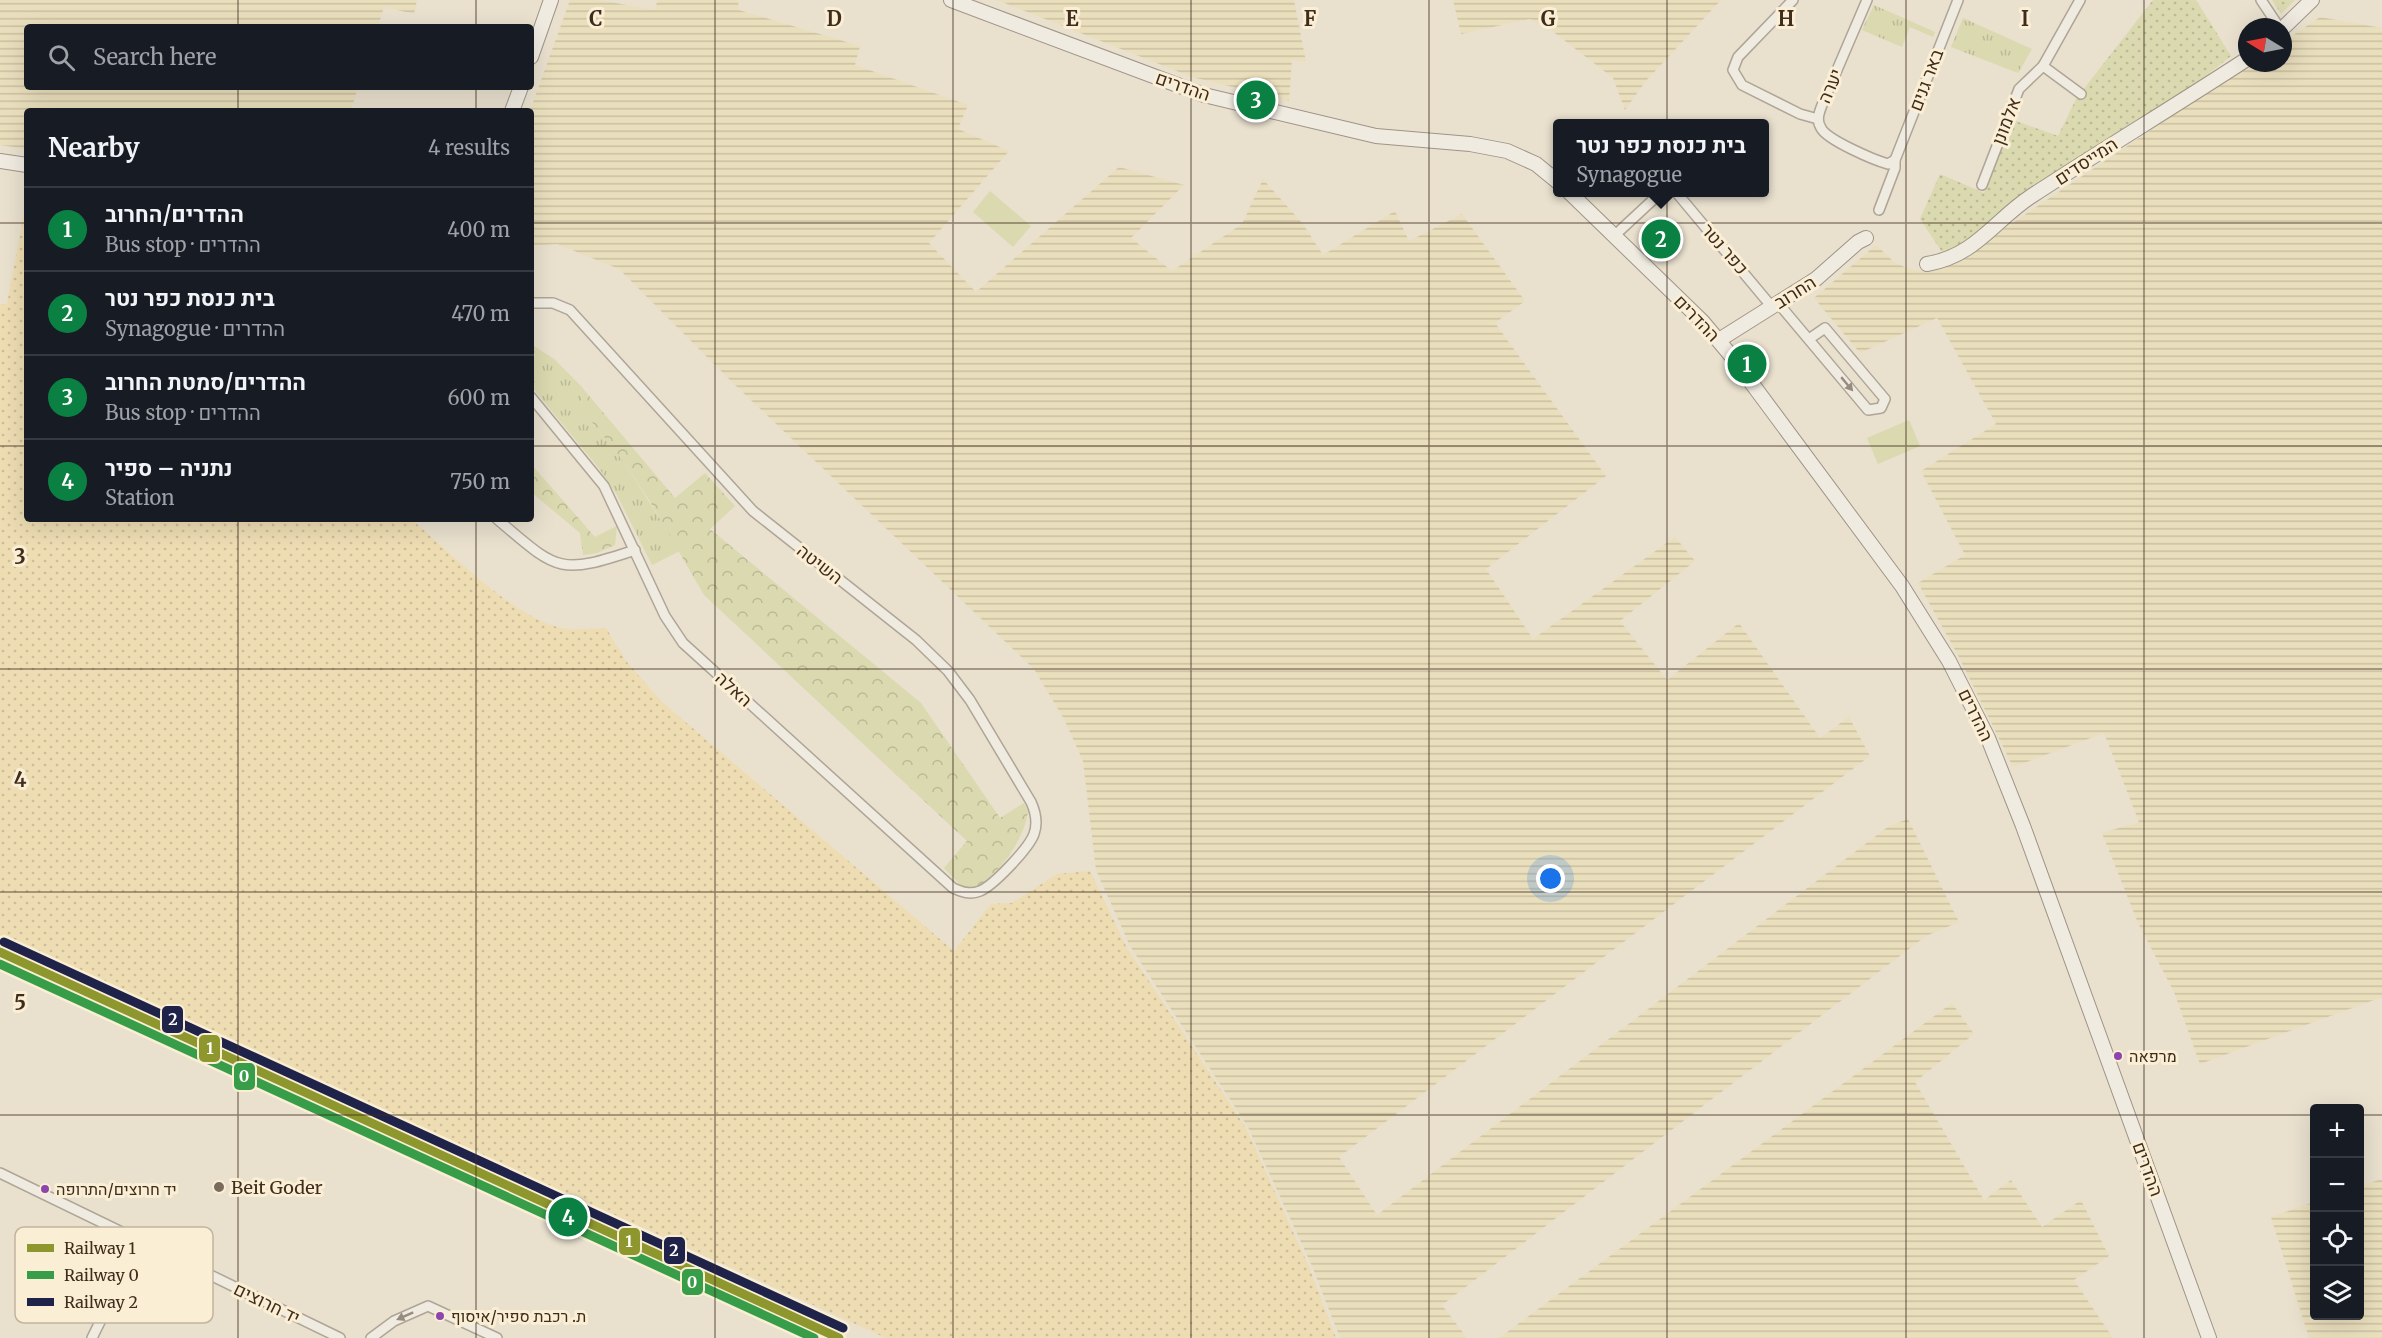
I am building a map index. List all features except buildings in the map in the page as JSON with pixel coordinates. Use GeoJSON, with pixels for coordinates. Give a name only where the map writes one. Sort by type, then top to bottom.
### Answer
{"type":"FeatureCollection","features":[{"type":"Feature","properties":{"kind":"main road"},"geometry":{"type":"LineString","coordinates":[[534,48],[551,0]]}},
{"type":"Feature","properties":{"kind":"main road","name":"ההדרים"},"geometry":{"type":"LineString","coordinates":[[951,0],[1204,94],[1376,136],[1459,143],[1508,151],[1536,164],[1553,179]]}},
{"type":"Feature","properties":{"kind":"main road"},"geometry":{"type":"LineString","coordinates":[[2292,18],[2312,0]]}},
{"type":"Feature","properties":{"kind":"main road","name":"המייסדים"},"geometry":{"type":"LineString","coordinates":[[1928,264],[1950,257],[1977,242],[2027,200],[2238,64]]}},
{"type":"Feature","properties":{"kind":"main road"},"geometry":{"type":"LineString","coordinates":[[513,108],[519,90]]}},
{"type":"Feature","properties":{"kind":"main road"},"geometry":{"type":"LineString","coordinates":[[0,161],[24,165]]}},
{"type":"Feature","properties":{"kind":"main road","name":"ההדרים"},"geometry":{"type":"LineString","coordinates":[[1574,197],[1719,340],[1902,585],[1949,661],[1988,738],[2040,870],[2209,1338]]}},
{"type":"Feature","properties":{"kind":"main road","name":"החרוב"},"geometry":{"type":"LineString","coordinates":[[1719,340],[1816,279],[1858,242],[1866,238]]}},
{"type":"Feature","properties":{"kind":"street"},"geometry":{"type":"LineString","coordinates":[[1793,0],[1738,57],[1733,70],[1742,85],[1800,114],[1818,119]]}},
{"type":"Feature","properties":{"kind":"street","name":"יערה"},"geometry":{"type":"LineString","coordinates":[[1867,0],[1818,119],[1822,131],[1847,145],[1881,162],[1888,164],[1895,160]]}},
{"type":"Feature","properties":{"kind":"street","name":"באר גנים"},"geometry":{"type":"LineString","coordinates":[[1880,210],[1895,168],[1895,160],[1958,0]]}},
{"type":"Feature","properties":{"kind":"street","name":"אלמונן"},"geometry":{"type":"LineString","coordinates":[[1982,185],[2019,89],[2043,66],[2080,0]]}},
{"type":"Feature","properties":{"kind":"street"},"geometry":{"type":"LineString","coordinates":[[2261,0],[2274,18]]}},
{"type":"Feature","properties":{"kind":"street"},"geometry":{"type":"LineString","coordinates":[[2043,66],[2081,94]]}},
{"type":"Feature","properties":{"kind":"street"},"geometry":{"type":"LineString","coordinates":[[1614,236],[1656,197]]}},
{"type":"Feature","properties":{"kind":"street","name":"כפר נטר"},"geometry":{"type":"LineString","coordinates":[[1680,197],[1775,305],[1809,339],[1869,410],[1881,408],[1885,399],[1824,328],[1809,339]]}},
{"type":"Feature","properties":{"kind":"street","name":"השיטה"},"geometry":{"type":"LineString","coordinates":[[534,303],[553,303],[570,310],[753,511],[916,640],[959,683],[1035,810],[1036,825],[1033,837],[1007,868]]}},
{"type":"Feature","properties":{"kind":"street","name":"האלה"},"geometry":{"type":"LineString","coordinates":[[534,401],[604,486],[665,616],[683,643],[947,882],[961,892],[979,892],[1007,868]]}},
{"type":"Feature","properties":{"kind":"street"},"geometry":{"type":"LineString","coordinates":[[500,522],[537,554],[566,565],[593,564],[635,550]]}},
{"type":"Feature","properties":{"kind":"street","name":"יד חרוצים"},"geometry":{"type":"LineString","coordinates":[[0,1173],[111,1227]]}},
{"type":"Feature","properties":{"kind":"street","name":"יד חרוצים"},"geometry":{"type":"LineString","coordinates":[[213,1276],[340,1338]]}},
{"type":"Feature","properties":{"kind":"street"},"geometry":{"type":"LineString","coordinates":[[371,1338],[394,1321],[428,1306],[497,1338]]}},
{"type":"Feature","properties":{"kind":"street"},"geometry":{"type":"LineString","coordinates":[[92,1338],[99,1323]]}},
{"type":"Feature","properties":{"kind":"shaded area"},"geometry":{"type":"Polygon","coordinates":[[[0,0],[417,0],[414,14],[384,7],[379,24],[24,24],[24,90],[357,90],[352,108],[24,108],[24,149],[0,145],[0,0]]]}},
{"type":"Feature","properties":{"kind":"shaded area"},"geometry":{"type":"Polygon","coordinates":[[[570,0],[600,0],[654,10],[658,0],[738,0],[739,10],[860,46],[855,65],[968,105],[958,129],[1009,151],[929,243],[976,292],[1119,167],[1184,185],[1131,238],[1172,271],[1242,224],[1263,179],[1303,224],[1323,255],[1395,211],[1409,241],[1462,214],[1525,301],[1495,323],[1606,476],[1486,569],[1533,639],[1675,537],[1695,561],[1620,621],[1667,680],[1739,623],[1820,738],[1849,717],[1870,756],[1339,1157],[1377,1215],[1889,826],[1908,819],[1959,922],[1926,936],[1442,1305],[1467,1338],[1340,1338],[1312,1266],[1248,1127],[1130,946],[1096,870],[1083,761],[1064,719],[1034,669],[733,383],[619,269],[557,244],[534,246],[534,108],[531,108],[570,0]]]}},
{"type":"Feature","properties":{"kind":"shaded area"},"geometry":{"type":"Polygon","coordinates":[[[997,0],[1294,0],[1306,62],[1292,60],[1289,101],[1192,77],[997,0]]]}},
{"type":"Feature","properties":{"kind":"shaded area"},"geometry":{"type":"Polygon","coordinates":[[[1453,0],[1721,0],[1645,82],[1625,110],[1613,78],[1551,30],[1530,19],[1461,34],[1453,0]]]}},
{"type":"Feature","properties":{"kind":"shaded area"},"geometry":{"type":"Polygon","coordinates":[[[2320,17],[2382,28],[2382,997],[2200,1064],[2174,992],[2138,923],[2102,833],[2139,822],[2104,733],[2013,767],[1960,659],[1918,583],[1965,555],[1921,471],[1996,424],[1937,318],[1860,353],[1814,298],[1876,245],[1894,262],[1911,270],[1932,271],[1960,258],[2238,72],[2292,72],[2292,36],[2320,17]]]}},
{"type":"Feature","properties":{"kind":"shaded area"},"geometry":{"type":"Polygon","coordinates":[[[1952,1003],[1974,1034],[1915,1082],[1984,1200],[2011,1180],[2042,1227],[2081,1200],[2109,1256],[2074,1280],[2113,1338],[1499,1338],[1952,1003]]]}},
{"type":"Feature","properties":{"kind":"shaded area"},"geometry":{"type":"Polygon","coordinates":[[[2382,1179],[2382,1338],[2309,1338],[2271,1217],[2310,1203],[2310,1320],[2364,1320],[2364,1185],[2382,1179]]]}},
{"type":"Feature","properties":{"kind":"green space"},"geometry":{"type":"Polygon","coordinates":[[[2153,0],[2196,0],[2231,56],[2198,82],[2029,191],[1969,241],[1942,252],[1920,219],[1940,174],[1984,193],[2013,120],[2058,136],[2076,99],[2153,0]]]}},
{"type":"Feature","properties":{"kind":"green space"},"geometry":{"type":"Polygon","coordinates":[[[2272,0],[2295,0],[2281,14],[2272,0]]]}},
{"type":"Feature","properties":{"kind":"green space"},"geometry":{"type":"Polygon","coordinates":[[[1874,5],[1935,32],[1933,37],[1910,27],[1902,47],[1862,30],[1874,5]]]}},
{"type":"Feature","properties":{"kind":"green space"},"geometry":{"type":"Polygon","coordinates":[[[1963,18],[2032,49],[2018,73],[1951,47],[1963,18]]]}},
{"type":"Feature","properties":{"kind":"green space"},"geometry":{"type":"Polygon","coordinates":[[[990,191],[1031,226],[1013,247],[973,212],[990,191]]]}},
{"type":"Feature","properties":{"kind":"green space"},"geometry":{"type":"Polygon","coordinates":[[[534,346],[554,359],[580,385],[582,410],[624,462],[680,551],[652,565],[617,495],[598,467],[534,390],[534,346]]]}},
{"type":"Feature","properties":{"kind":"green space"},"geometry":{"type":"Polygon","coordinates":[[[580,385],[675,498],[705,473],[735,506],[710,529],[921,703],[1000,818],[1024,803],[1028,812],[1021,835],[1001,866],[983,883],[973,889],[961,886],[944,868],[967,841],[704,595],[649,500],[624,462],[582,410],[580,385]]]}},
{"type":"Feature","properties":{"kind":"green space"},"geometry":{"type":"Polygon","coordinates":[[[1909,420],[1920,446],[1878,464],[1867,438],[1909,420]]]}},
{"type":"Feature","properties":{"kind":"green space"},"geometry":{"type":"Polygon","coordinates":[[[534,467],[595,537],[617,526],[615,545],[597,553],[583,555],[580,533],[534,495],[534,467]]]}},
{"type":"Feature","properties":{"kind":"sand"},"geometry":{"type":"Polygon","coordinates":[[[24,213],[24,522],[414,522],[465,567],[529,615],[550,625],[569,629],[606,628],[626,661],[662,702],[954,951],[991,904],[1012,903],[1057,874],[1090,871],[1127,948],[1246,1128],[1309,1267],[1336,1338],[886,1338],[0,936],[0,304],[7,304],[24,213]]]}},
{"type":"Feature","properties":{"kind":"rail line","name":"2"},"geometry":{"type":"LineString","coordinates":[[4,942],[843,1328]]}},
{"type":"Feature","properties":{"kind":"rail line","name":"1"},"geometry":{"type":"LineString","coordinates":[[0,952],[839,1338]]}},
{"type":"Feature","properties":{"kind":"rail line","name":"0"},"geometry":{"type":"LineString","coordinates":[[0,964],[814,1338]]}},
{"type":"Feature","properties":{"kind":"place","name":"ההדרים/סמטת החרוב"},"geometry":{"type":"Point","coordinates":[1256,100]}},
{"type":"Feature","properties":{"kind":"place","name":"בית כנסת כפר נטר"},"geometry":{"type":"Point","coordinates":[1661,239]}},
{"type":"Feature","properties":{"kind":"place","name":"ההדרים/החרוב"},"geometry":{"type":"Point","coordinates":[1747,364]}},
{"type":"Feature","properties":{"kind":"place","name":"מרפאה"},"geometry":{"type":"Point","coordinates":[2118,1056]}},
{"type":"Feature","properties":{"kind":"place","name":"Beit Goder"},"geometry":{"type":"Point","coordinates":[219,1187]}},
{"type":"Feature","properties":{"kind":"place","name":"יד חרוצים/התרופה"},"geometry":{"type":"Point","coordinates":[45,1189]}},
{"type":"Feature","properties":{"kind":"place","name":"נתניה – ספיר"},"geometry":{"type":"Point","coordinates":[568,1217]}},
{"type":"Feature","properties":{"kind":"place","name":"ת. רכבת ספיר/איסוף"},"geometry":{"type":"Point","coordinates":[440,1316]}}]}
